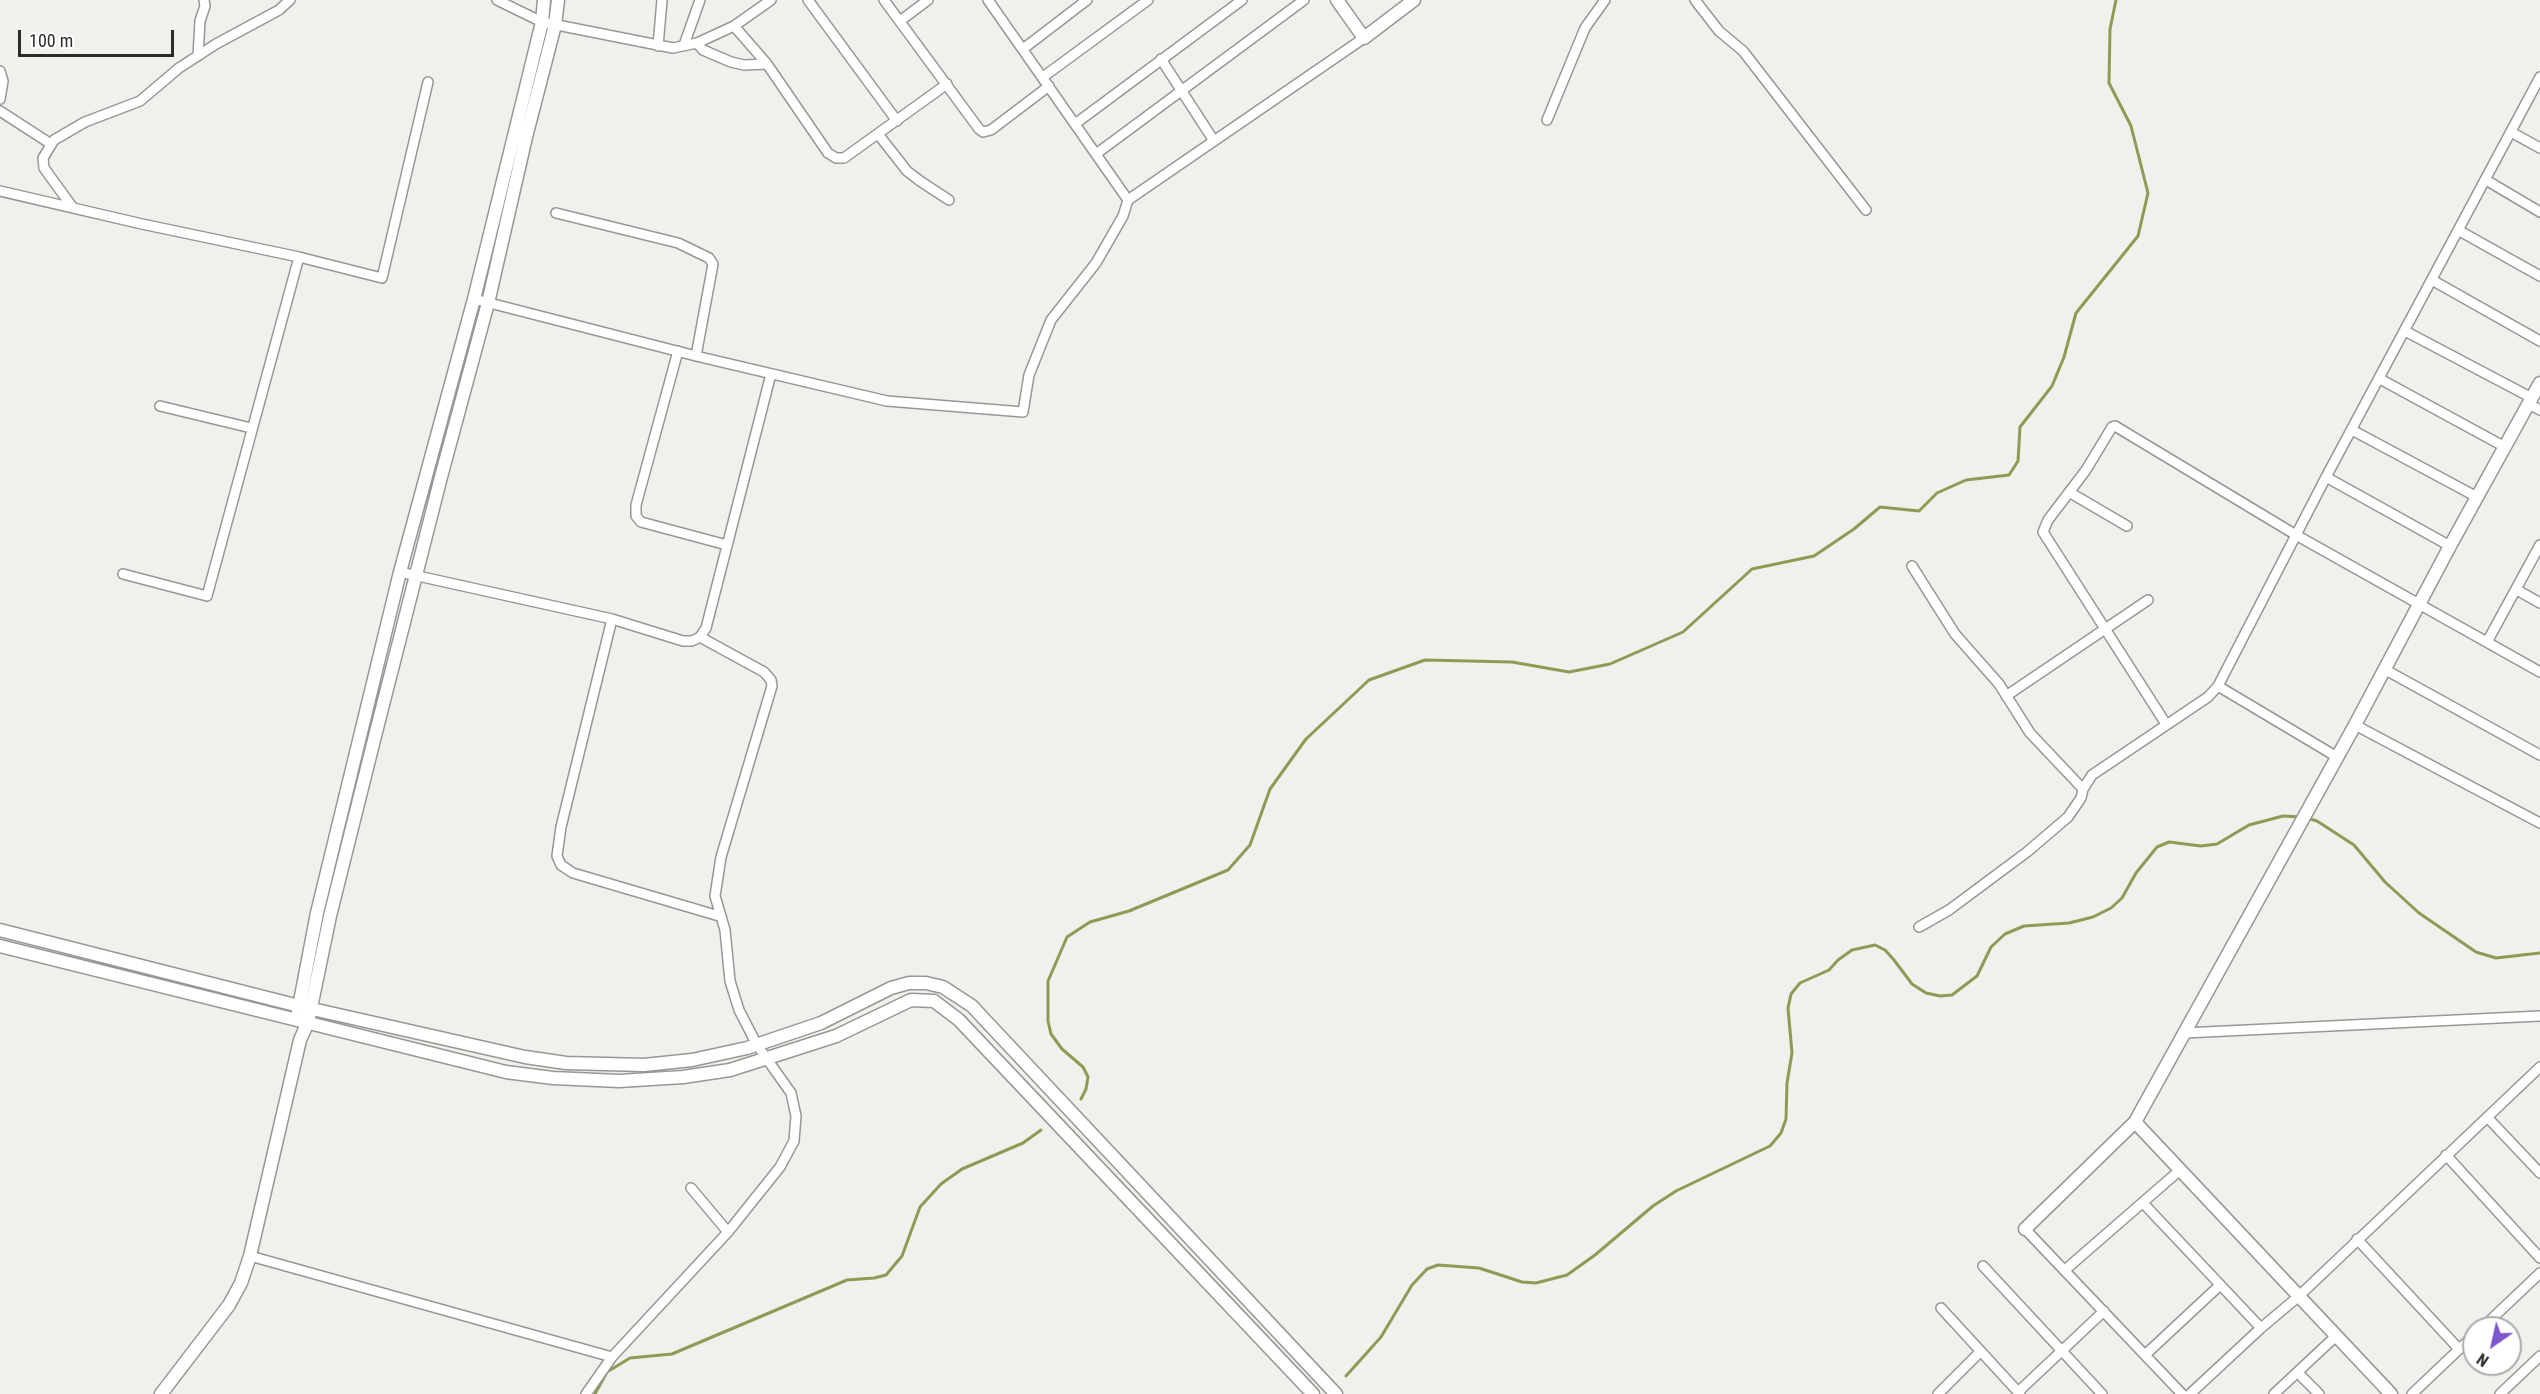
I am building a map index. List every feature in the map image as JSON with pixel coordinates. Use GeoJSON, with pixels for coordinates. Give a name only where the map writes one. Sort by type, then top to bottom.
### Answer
{"type":"FeatureCollection","features":[{"type":"Feature","properties":{"kind":"street"},"geometry":{"type":"LineString","coordinates":[[198,56],[204,0]]}},
{"type":"Feature","properties":{"kind":"street"},"geometry":{"type":"LineString","coordinates":[[74,208],[44,168],[43,158],[51,144],[85,122],[140,101],[179,68],[279,10],[290,0]]}},
{"type":"Feature","properties":{"kind":"street"},"geometry":{"type":"LineString","coordinates":[[497,0],[549,23],[673,48],[697,43],[734,27],[771,0]]}},
{"type":"Feature","properties":{"kind":"street"},"geometry":{"type":"LineString","coordinates":[[544,0],[549,23]]}},
{"type":"Feature","properties":{"kind":"street"},"geometry":{"type":"LineString","coordinates":[[161,1394],[229,1305],[241,1283],[250,1256],[300,1040],[302,1021],[350,846],[374,740],[488,303],[503,209],[520,135],[549,23],[558,0]]}},
{"type":"Feature","properties":{"kind":"street"},"geometry":{"type":"LineString","coordinates":[[658,46],[662,0]]}},
{"type":"Feature","properties":{"kind":"street"},"geometry":{"type":"LineString","coordinates":[[684,45],[700,0]]}},
{"type":"Feature","properties":{"kind":"street"},"geometry":{"type":"LineString","coordinates":[[808,0],[897,121]]}},
{"type":"Feature","properties":{"kind":"street"},"geometry":{"type":"LineString","coordinates":[[884,0],[977,127],[983,132],[991,130],[1046,82],[1148,0]]}},
{"type":"Feature","properties":{"kind":"street"},"geometry":{"type":"LineString","coordinates":[[900,21],[928,0]]}},
{"type":"Feature","properties":{"kind":"street"},"geometry":{"type":"LineString","coordinates":[[988,0],[1128,200]]}},
{"type":"Feature","properties":{"kind":"street"},"geometry":{"type":"LineString","coordinates":[[1023,49],[1086,0]]}},
{"type":"Feature","properties":{"kind":"street"},"geometry":{"type":"LineString","coordinates":[[1075,124],[1229,4],[1242,0]]}},
{"type":"Feature","properties":{"kind":"street"},"geometry":{"type":"LineString","coordinates":[[1096,154],[1304,0]]}},
{"type":"Feature","properties":{"kind":"street"},"geometry":{"type":"LineString","coordinates":[[1337,0],[1364,38]]}},
{"type":"Feature","properties":{"kind":"street"},"geometry":{"type":"LineString","coordinates":[[474,299],[696,356],[887,401],[1023,412],[1029,375],[1051,320],[1096,263],[1123,216],[1128,200],[1364,38],[1414,0]]}},
{"type":"Feature","properties":{"kind":"street"},"geometry":{"type":"LineString","coordinates":[[1547,120],[1585,28],[1605,0]]}},
{"type":"Feature","properties":{"kind":"street"},"geometry":{"type":"LineString","coordinates":[[1695,0],[1719,31],[1743,51],[1866,210]]}},
{"type":"Feature","properties":{"kind":"street"},"geometry":{"type":"LineString","coordinates":[[734,27],[766,64],[832,156],[844,158],[947,84]]}},
{"type":"Feature","properties":{"kind":"street"},"geometry":{"type":"LineString","coordinates":[[697,43],[703,50],[731,62],[744,65],[766,64]]}},
{"type":"Feature","properties":{"kind":"street"},"geometry":{"type":"LineString","coordinates":[[1161,59],[1214,141]]}},
{"type":"Feature","properties":{"kind":"street"},"geometry":{"type":"LineString","coordinates":[[0,71],[3,81],[0,99]]}},
{"type":"Feature","properties":{"kind":"street"},"geometry":{"type":"LineString","coordinates":[[1919,927],[1949,910],[2068,817],[2081,798],[2083,789],[2092,775],[2208,698],[2218,686],[2326,477],[2540,77]]}},
{"type":"Feature","properties":{"kind":"street"},"geometry":{"type":"LineString","coordinates":[[0,191],[299,257],[382,278],[428,82]]}},
{"type":"Feature","properties":{"kind":"street"},"geometry":{"type":"LineString","coordinates":[[0,111],[51,144]]}},
{"type":"Feature","properties":{"kind":"street"},"geometry":{"type":"LineString","coordinates":[[2511,132],[2540,148]]}},
{"type":"Feature","properties":{"kind":"street"},"geometry":{"type":"LineString","coordinates":[[878,134],[907,171],[949,200]]}},
{"type":"Feature","properties":{"kind":"street"},"geometry":{"type":"LineString","coordinates":[[2486,180],[2540,212]]}},
{"type":"Feature","properties":{"kind":"street"},"geometry":{"type":"LineString","coordinates":[[306,1007],[317,913],[400,572],[474,299],[503,209]]}},
{"type":"Feature","properties":{"kind":"street"},"geometry":{"type":"LineString","coordinates":[[556,213],[678,243],[709,258],[713,264],[696,356]]}},
{"type":"Feature","properties":{"kind":"street"},"geometry":{"type":"LineString","coordinates":[[2458,230],[2540,276]]}},
{"type":"Feature","properties":{"kind":"street"},"geometry":{"type":"LineString","coordinates":[[123,574],[207,596],[299,257]]}},
{"type":"Feature","properties":{"kind":"street"},"geometry":{"type":"LineString","coordinates":[[2432,280],[2540,341]]}},
{"type":"Feature","properties":{"kind":"street"},"geometry":{"type":"LineString","coordinates":[[2405,331],[2534,404]]}},
{"type":"Feature","properties":{"kind":"street"},"geometry":{"type":"LineString","coordinates":[[678,351],[636,505],[636,516],[641,522],[727,545]]}},
{"type":"Feature","properties":{"kind":"street"},"geometry":{"type":"LineString","coordinates":[[400,572],[612,619],[683,641],[692,641],[700,637],[706,628],[771,374]]}},
{"type":"Feature","properties":{"kind":"street"},"geometry":{"type":"LineString","coordinates":[[2380,379],[2505,447]]}},
{"type":"Feature","properties":{"kind":"street"},"geometry":{"type":"LineString","coordinates":[[2182,1394],[2025,1230],[2135,1122],[2355,725],[2477,497],[2505,447],[2534,404],[2540,383]]}},
{"type":"Feature","properties":{"kind":"street"},"geometry":{"type":"LineString","coordinates":[[160,406],[251,428]]}},
{"type":"Feature","properties":{"kind":"street"},"geometry":{"type":"LineString","coordinates":[[2166,724],[2043,532],[2048,520],[2086,470],[2108,432],[2115,426],[2296,535],[2540,672]]}},
{"type":"Feature","properties":{"kind":"street"},"geometry":{"type":"LineString","coordinates":[[2352,430],[2477,497]]}},
{"type":"Feature","properties":{"kind":"street"},"geometry":{"type":"LineString","coordinates":[[427,474],[441,477]]}},
{"type":"Feature","properties":{"kind":"street"},"geometry":{"type":"LineString","coordinates":[[2326,477],[2450,546]]}},
{"type":"Feature","properties":{"kind":"street"},"geometry":{"type":"LineString","coordinates":[[2069,492],[2127,526]]}},
{"type":"Feature","properties":{"kind":"street"},"geometry":{"type":"LineString","coordinates":[[2487,642],[2540,545]]}},
{"type":"Feature","properties":{"kind":"street"},"geometry":{"type":"LineString","coordinates":[[1912,566],[1955,634],[1987,669],[2030,733],[2083,789]]}},
{"type":"Feature","properties":{"kind":"street"},"geometry":{"type":"LineString","coordinates":[[2517,590],[2540,603]]}},
{"type":"Feature","properties":{"kind":"street"},"geometry":{"type":"LineString","coordinates":[[2006,696],[2148,600]]}},
{"type":"Feature","properties":{"kind":"street"},"geometry":{"type":"LineString","coordinates":[[612,619],[561,827],[557,856],[561,865],[573,873],[719,916]]}},
{"type":"Feature","properties":{"kind":"street"},"geometry":{"type":"LineString","coordinates":[[586,1394],[612,1357],[728,1232],[780,1167],[794,1141],[796,1116],[790,1093],[757,1044],[739,1010],[730,981],[724,930],[715,896],[721,857],[772,686],[771,680],[764,672],[700,637]]}},
{"type":"Feature","properties":{"kind":"street"},"geometry":{"type":"LineString","coordinates":[[2384,669],[2540,755]]}},
{"type":"Feature","properties":{"kind":"street"},"geometry":{"type":"LineString","coordinates":[[2218,686],[2337,757]]}},
{"type":"Feature","properties":{"kind":"street"},"geometry":{"type":"LineString","coordinates":[[2355,725],[2540,823]]}},
{"type":"Feature","properties":{"kind":"street"},"geometry":{"type":"LineString","coordinates":[[361,738],[374,740]]}},
{"type":"Feature","properties":{"kind":"street"},"geometry":{"type":"LineString","coordinates":[[336,841],[350,846]]}},
{"type":"Feature","properties":{"kind":"street"},"geometry":{"type":"LineString","coordinates":[[317,913],[330,916]]}},
{"type":"Feature","properties":{"kind":"street"},"geometry":{"type":"LineString","coordinates":[[0,930],[306,1007],[525,1057],[566,1063],[644,1065],[692,1060],[757,1044],[821,1023],[891,988],[909,983],[926,983],[943,987],[965,1001],[985,1020],[1336,1394]]}},
{"type":"Feature","properties":{"kind":"street"},"geometry":{"type":"LineString","coordinates":[[0,946],[506,1072],[553,1078],[619,1081],[683,1077],[730,1070],[836,1036],[911,1000],[924,999],[944,1007],[967,1028],[1313,1394]]}},
{"type":"Feature","properties":{"kind":"street"},"geometry":{"type":"LineString","coordinates":[[2184,1033],[2540,1016]]}},
{"type":"Feature","properties":{"kind":"street"},"geometry":{"type":"LineString","coordinates":[[2190,1394],[2260,1328],[2299,1296],[2356,1239],[2540,1067]]}},
{"type":"Feature","properties":{"kind":"street"},"geometry":{"type":"LineString","coordinates":[[2487,1117],[2540,1173]]}},
{"type":"Feature","properties":{"kind":"street"},"geometry":{"type":"LineString","coordinates":[[2135,1122],[2391,1394]]}},
{"type":"Feature","properties":{"kind":"street"},"geometry":{"type":"LineString","coordinates":[[2446,1155],[2540,1258]]}},
{"type":"Feature","properties":{"kind":"street"},"geometry":{"type":"LineString","coordinates":[[2065,1270],[2180,1170]]}},
{"type":"Feature","properties":{"kind":"street"},"geometry":{"type":"LineString","coordinates":[[691,1188],[728,1232]]}},
{"type":"Feature","properties":{"kind":"street"},"geometry":{"type":"LineString","coordinates":[[2143,1203],[2260,1328]]}},
{"type":"Feature","properties":{"kind":"street"},"geometry":{"type":"LineString","coordinates":[[2356,1239],[2459,1349]]}},
{"type":"Feature","properties":{"kind":"street"},"geometry":{"type":"LineString","coordinates":[[250,1256],[612,1357]]}},
{"type":"Feature","properties":{"kind":"street"},"geometry":{"type":"LineString","coordinates":[[1983,1266],[2102,1394]]}},
{"type":"Feature","properties":{"kind":"street"},"geometry":{"type":"LineString","coordinates":[[2495,1316],[2540,1273]]}},
{"type":"Feature","properties":{"kind":"street"},"geometry":{"type":"LineString","coordinates":[[2145,1355],[2219,1286]]}},
{"type":"Feature","properties":{"kind":"street"},"geometry":{"type":"LineString","coordinates":[[1941,1308],[2019,1393],[2104,1311]]}},
{"type":"Feature","properties":{"kind":"street"},"geometry":{"type":"LineString","coordinates":[[1245,1322],[1256,1309]]}},
{"type":"Feature","properties":{"kind":"street"},"geometry":{"type":"LineString","coordinates":[[2274,1394],[2336,1336]]}},
{"type":"Feature","properties":{"kind":"street"},"geometry":{"type":"LineString","coordinates":[[2412,1394],[2462,1346]]}},
{"type":"Feature","properties":{"kind":"street"},"geometry":{"type":"LineString","coordinates":[[1938,1394],[1980,1352]]}},
{"type":"Feature","properties":{"kind":"street"},"geometry":{"type":"LineString","coordinates":[[2500,1394],[2540,1356]]}},
{"type":"Feature","properties":{"kind":"street"},"geometry":{"type":"LineString","coordinates":[[2298,1373],[2319,1394]]}},
{"type":"Feature","properties":{"kind":"waterway"},"geometry":{"type":"LineString","coordinates":[[1081,1099],[1088,1077],[1083,1067],[1062,1049],[1051,1034],[1048,1021],[1048,981],[1067,937],[1090,922],[1129,911],[1228,870],[1250,845],[1270,789],[1306,739],[1369,680],[1425,660],[1512,662],[1569,672],[1610,664],[1683,632],[1752,569],[1814,556],[1854,529],[1880,507],[1919,511],[1937,493],[1966,480],[2009,475],[2018,461],[2020,427],[2052,386],[2064,357],[2076,313],[2138,236],[2148,193],[2131,126],[2109,83],[2110,29],[2116,0]]}},
{"type":"Feature","properties":{"kind":"waterway"},"geometry":{"type":"LineString","coordinates":[[1346,1376],[1381,1337],[1412,1285],[1427,1269],[1438,1265],[1479,1268],[1522,1282],[1536,1283],[1567,1275],[1595,1255],[1653,1206],[1676,1191],[1770,1146],[1781,1133],[1786,1119],[1787,1083],[1792,1053],[1788,1008],[1791,994],[1800,983],[1829,970],[1852,950],[1875,945],[1885,950],[1912,984],[1926,993],[1940,996],[1952,995],[1977,976],[1991,947],[2005,934],[2024,926],[2069,923],[2093,917],[2111,908],[2122,898],[2136,873],[2157,847],[2169,842],[2201,846],[2217,844],[2249,825],[2283,816],[2301,817]]}},
{"type":"Feature","properties":{"kind":"waterway"},"geometry":{"type":"LineString","coordinates":[[2307,818],[2317,821],[2354,845],[2385,882],[2419,913],[2476,952],[2496,958],[2540,953]]}},
{"type":"Feature","properties":{"kind":"waterway"},"geometry":{"type":"LineString","coordinates":[[595,1394],[607,1372],[630,1358],[672,1354],[847,1280],[886,1275],[902,1256],[920,1207],[941,1184],[962,1169],[1023,1143],[1041,1130]]}}]}
